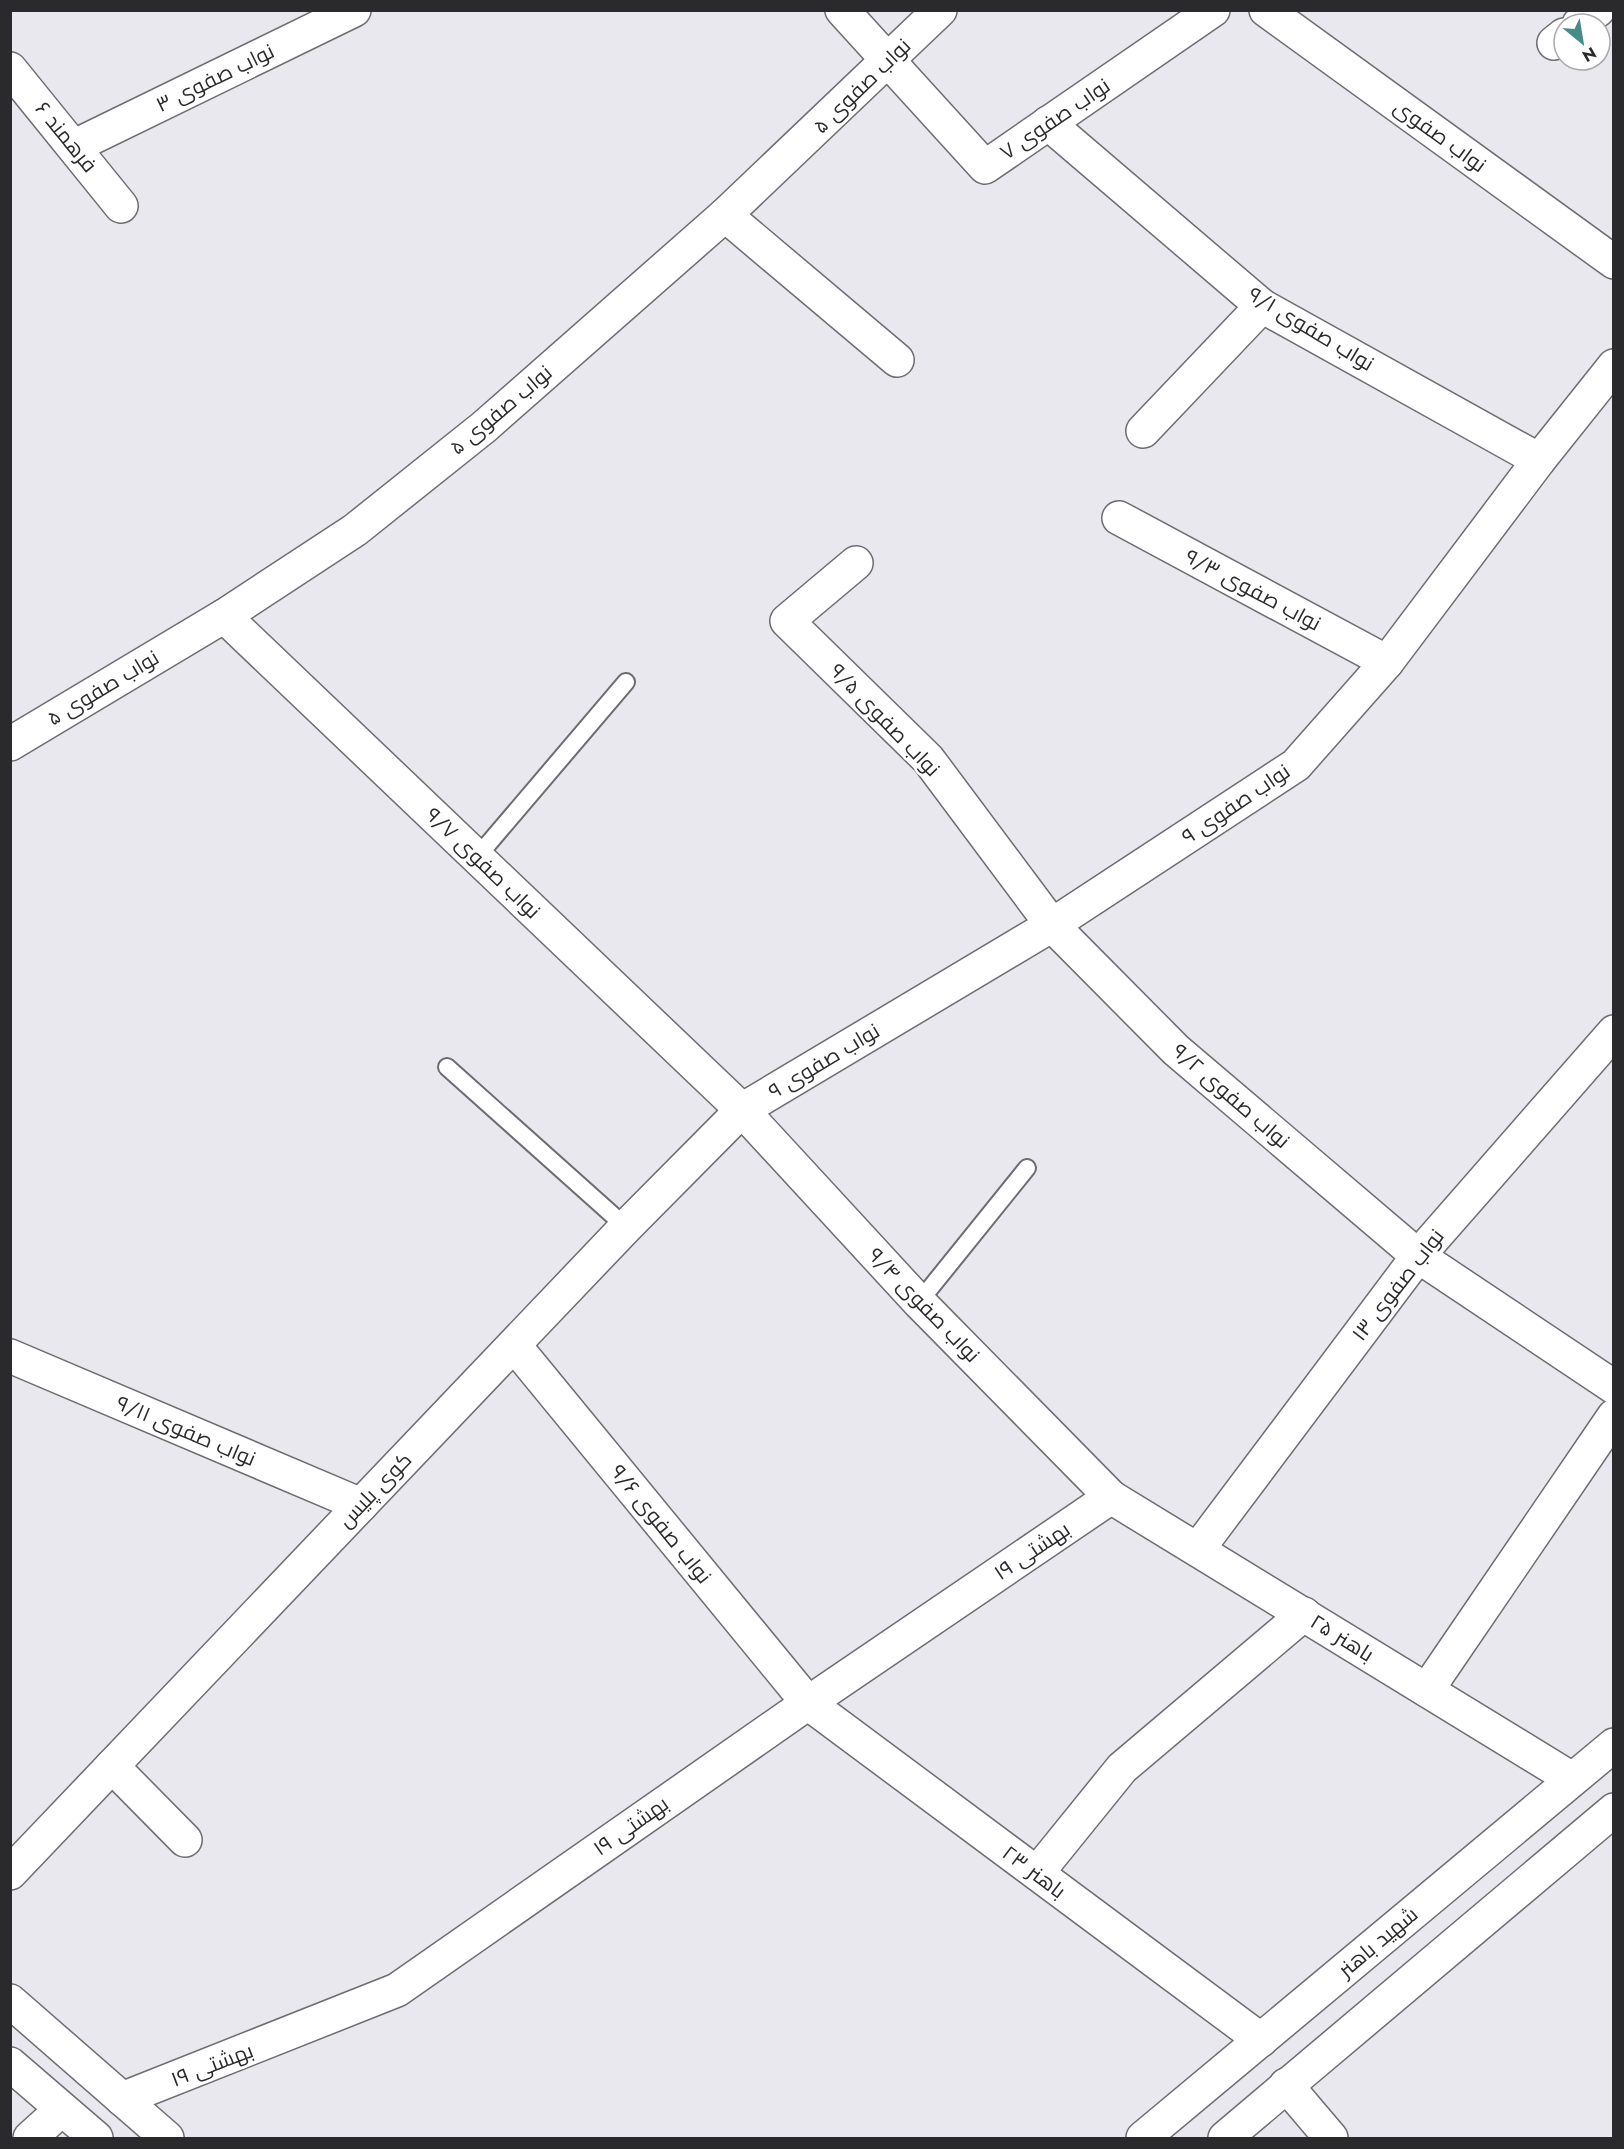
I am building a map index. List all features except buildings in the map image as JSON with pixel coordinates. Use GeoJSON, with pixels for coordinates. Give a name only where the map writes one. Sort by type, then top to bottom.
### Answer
{"type":"FeatureCollection","features":[{"type":"Feature","properties":{"kind":"street","name":"نواب صفوی ۳"},"geometry":{"type":"LineString","coordinates":[[75,146],[354,10]]}},
{"type":"Feature","properties":{"kind":"street"},"geometry":{"type":"LineString","coordinates":[[842,10],[889,61]]}},
{"type":"Feature","properties":{"kind":"street","name":"نواب صفوی ۵"},"geometry":{"type":"LineString","coordinates":[[10,744],[224,616],[373,515],[484,427],[725,215],[940,10]]}},
{"type":"Feature","properties":{"kind":"street","name":"نواب صفوی ۷"},"geometry":{"type":"LineString","coordinates":[[889,61],[985,167],[1213,10]]}},
{"type":"Feature","properties":{"kind":"street","name":"نواب صفوی"},"geometry":{"type":"LineString","coordinates":[[1266,10],[1614,262]]}},
{"type":"Feature","properties":{"kind":"street","name":"فرهمند ۶"},"geometry":{"type":"LineString","coordinates":[[10,69],[75,146],[121,206]]}},
{"type":"Feature","properties":{"kind":"street","name":"نواب صفوی ۹/۱"},"geometry":{"type":"LineString","coordinates":[[1048,123],[1262,306],[1539,460]]}},
{"type":"Feature","properties":{"kind":"street"},"geometry":{"type":"LineString","coordinates":[[725,215],[897,360]]}},
{"type":"Feature","properties":{"kind":"street"},"geometry":{"type":"LineString","coordinates":[[1143,431],[1262,306]]}},
{"type":"Feature","properties":{"kind":"street","name":"نواب صفوی ۹"},"geometry":{"type":"LineString","coordinates":[[742,1110],[1052,925],[1296,765],[1388,662],[1539,460],[1614,366]]}},
{"type":"Feature","properties":{"kind":"street","name":"نواب صفوی ۹/۳"},"geometry":{"type":"LineString","coordinates":[[1119,518],[1388,662]]}},
{"type":"Feature","properties":{"kind":"street","name":"نواب صفوی ۹/۵"},"geometry":{"type":"LineString","coordinates":[[856,563],[787,621],[928,759],[1052,925]]}},
{"type":"Feature","properties":{"kind":"street","name":"نواب صفوی ۹/۷"},"geometry":{"type":"LineString","coordinates":[[224,616],[742,1110]]}},
{"type":"Feature","properties":{"kind":"street","name":"نواب صفوی ۹/۲"},"geometry":{"type":"LineString","coordinates":[[1052,925],[1176,1050],[1418,1256],[1614,1387]]}},
{"type":"Feature","properties":{"kind":"street","name":"نواب صفوی ۱۳"},"geometry":{"type":"LineString","coordinates":[[1198,1550],[1418,1256],[1614,1032]]}},
{"type":"Feature","properties":{"kind":"street","name":"کوی پلیس"},"geometry":{"type":"LineString","coordinates":[[10,1873],[626,1227],[742,1110]]}},
{"type":"Feature","properties":{"kind":"street","name":"نواب صفوی ۹/۴"},"geometry":{"type":"LineString","coordinates":[[742,1110],[919,1302],[1111,1497]]}},
{"type":"Feature","properties":{"kind":"street","name":"نواب صفوی ۹/۶"},"geometry":{"type":"LineString","coordinates":[[514,1345],[808,1703]]}},
{"type":"Feature","properties":{"kind":"street","name":"نواب صفوی ۹/۱۱"},"geometry":{"type":"LineString","coordinates":[[10,1356],[361,1505]]}},
{"type":"Feature","properties":{"kind":"street"},"geometry":{"type":"LineString","coordinates":[[1427,1690],[1614,1416]]}},
{"type":"Feature","properties":{"kind":"street","name":"باهنر ۲۵"},"geometry":{"type":"LineString","coordinates":[[1111,1497],[1572,1779]]}},
{"type":"Feature","properties":{"kind":"street","name":"بهشتی ۱۹"},"geometry":{"type":"LineString","coordinates":[[122,2099],[397,1990],[808,1703],[1111,1497]]}},
{"type":"Feature","properties":{"kind":"street"},"geometry":{"type":"LineString","coordinates":[[1037,1873],[1122,1768],[1304,1614]]}},
{"type":"Feature","properties":{"kind":"street","name":"باهنر ۲۳"},"geometry":{"type":"LineString","coordinates":[[808,1703],[1261,2040]]}},
{"type":"Feature","properties":{"kind":"street","name":"شهید باهنر"},"geometry":{"type":"LineString","coordinates":[[1143,2139],[1614,1745]]}},
{"type":"Feature","properties":{"kind":"street"},"geometry":{"type":"LineString","coordinates":[[112,1766],[185,1840]]}},
{"type":"Feature","properties":{"kind":"street"},"geometry":{"type":"LineString","coordinates":[[1225,2139],[1286,2085],[1614,1810]]}},
{"type":"Feature","properties":{"kind":"street"},"geometry":{"type":"LineString","coordinates":[[10,2001],[167,2139]]}},
{"type":"Feature","properties":{"kind":"street"},"geometry":{"type":"LineString","coordinates":[[10,2064],[96,2139]]}},
{"type":"Feature","properties":{"kind":"street"},"geometry":{"type":"LineString","coordinates":[[1286,2085],[1331,2139]]}},
{"type":"Feature","properties":{"kind":"street"},"geometry":{"type":"LineString","coordinates":[[30,2139],[62,2109]]}},
{"type":"Feature","properties":{"kind":"lane"},"geometry":{"type":"LineString","coordinates":[[477,857],[626,682]]}},
{"type":"Feature","properties":{"kind":"lane"},"geometry":{"type":"LineString","coordinates":[[447,1067],[626,1227]]}},
{"type":"Feature","properties":{"kind":"lane"},"geometry":{"type":"LineString","coordinates":[[919,1302],[1027,1168]]}}]}
